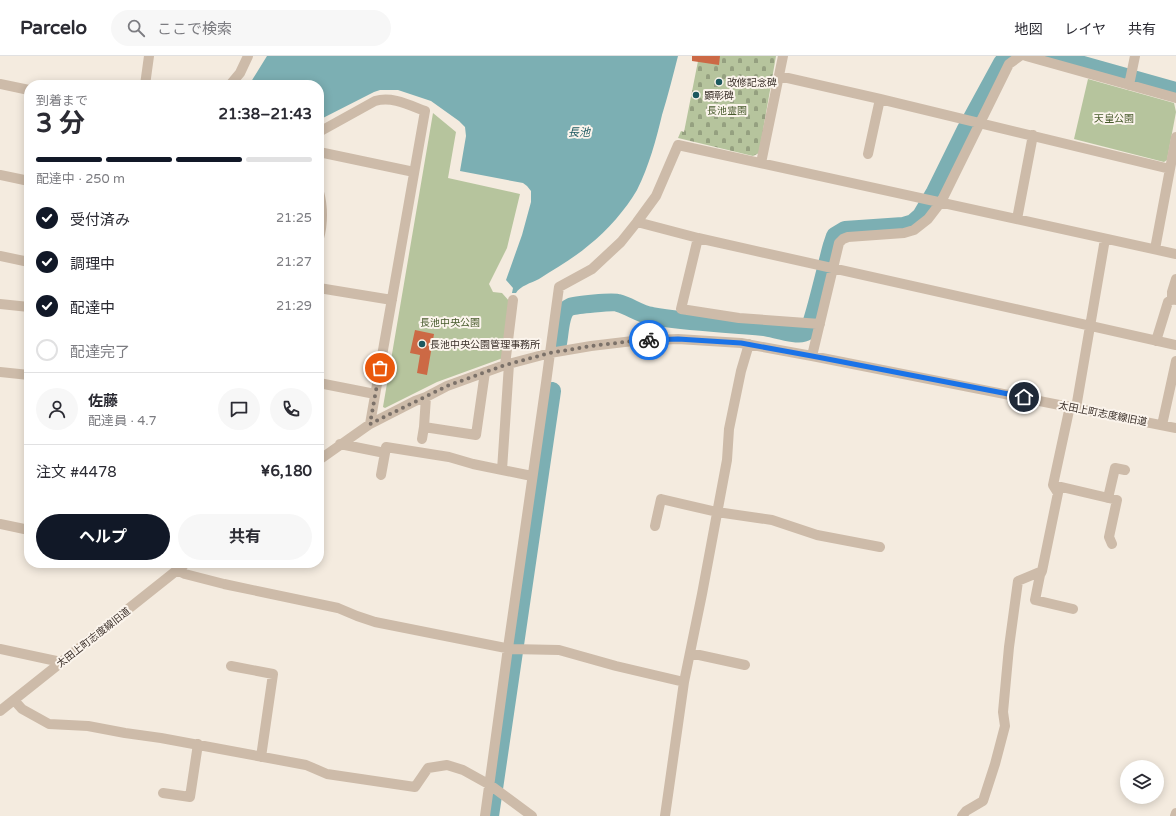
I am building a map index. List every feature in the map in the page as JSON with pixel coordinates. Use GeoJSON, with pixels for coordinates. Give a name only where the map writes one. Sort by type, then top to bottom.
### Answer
{"type":"FeatureCollection","features":[{"type":"Feature","properties":{"kind":"street"},"geometry":{"type":"LineString","coordinates":[[146,80],[149,56]]}},
{"type":"Feature","properties":{"kind":"street"},"geometry":{"type":"LineString","coordinates":[[234,80],[240,72],[248,56]]}},
{"type":"Feature","properties":{"kind":"street"},"geometry":{"type":"LineString","coordinates":[[762,163],[783,56]]}},
{"type":"Feature","properties":{"kind":"street"},"geometry":{"type":"LineString","coordinates":[[1026,56],[1045,58],[1130,81],[1176,98]]}},
{"type":"Feature","properties":{"kind":"street"},"geometry":{"type":"LineString","coordinates":[[1130,81],[1135,56]]}},
{"type":"Feature","properties":{"kind":"street"},"geometry":{"type":"LineString","coordinates":[[812,356],[814,324],[828,267],[839,243],[843,239],[848,238],[904,233],[914,230],[928,219],[934,200],[974,121],[1009,64],[1015,57]]}},
{"type":"Feature","properties":{"kind":"street"},"geometry":{"type":"LineString","coordinates":[[779,76],[1033,135],[1170,169]]}},
{"type":"Feature","properties":{"kind":"street"},"geometry":{"type":"LineString","coordinates":[[0,84],[24,89]]}},
{"type":"Feature","properties":{"kind":"street"},"geometry":{"type":"LineString","coordinates":[[324,129],[375,101],[382,99],[395,100],[425,110],[370,424]]}},
{"type":"Feature","properties":{"kind":"street"},"geometry":{"type":"LineString","coordinates":[[868,154],[880,99]]}},
{"type":"Feature","properties":{"kind":"street"},"geometry":{"type":"LineString","coordinates":[[1017,219],[1033,135]]}},
{"type":"Feature","properties":{"kind":"street"},"geometry":{"type":"LineString","coordinates":[[1155,249],[1176,137]]}},
{"type":"Feature","properties":{"kind":"street"},"geometry":{"type":"LineString","coordinates":[[485,816],[513,649],[532,476],[559,287],[592,269],[621,242],[656,196],[678,145],[1176,254]]}},
{"type":"Feature","properties":{"kind":"street"},"geometry":{"type":"LineString","coordinates":[[324,153],[414,172]]}},
{"type":"Feature","properties":{"kind":"street"},"geometry":{"type":"LineString","coordinates":[[0,175],[24,180]]}},
{"type":"Feature","properties":{"kind":"street"},"geometry":{"type":"LineString","coordinates":[[637,222],[698,238],[1176,345]]}},
{"type":"Feature","properties":{"kind":"street"},"geometry":{"type":"LineString","coordinates":[[698,238],[681,309],[739,318],[814,324]]}},
{"type":"Feature","properties":{"kind":"street"},"geometry":{"type":"LineString","coordinates":[[1073,609],[1035,600],[1058,493],[1053,485],[1073,407],[1090,325],[1105,239]]}},
{"type":"Feature","properties":{"kind":"street"},"geometry":{"type":"LineString","coordinates":[[0,256],[24,261]]}},
{"type":"Feature","properties":{"kind":"street"},"geometry":{"type":"LineString","coordinates":[[1156,341],[1168,302],[1174,300],[1172,292],[1176,279]]}},
{"type":"Feature","properties":{"kind":"street"},"geometry":{"type":"LineString","coordinates":[[324,289],[392,300]]}},
{"type":"Feature","properties":{"kind":"street"},"geometry":{"type":"LineString","coordinates":[[502,470],[507,364],[513,300]]}},
{"type":"Feature","properties":{"kind":"street"},"geometry":{"type":"LineString","coordinates":[[0,304],[24,306]]}},
{"type":"Feature","properties":{"kind":"street","name":"太田上町志度線旧道"},"geometry":{"type":"LineString","coordinates":[[324,456],[370,424],[415,401],[447,386],[507,364],[550,353],[591,346],[633,341],[678,339],[749,344],[1176,428]]}},
{"type":"Feature","properties":{"kind":"street"},"geometry":{"type":"LineString","coordinates":[[665,816],[684,682],[727,460],[730,422],[741,371],[749,344]]}},
{"type":"Feature","properties":{"kind":"street"},"geometry":{"type":"LineString","coordinates":[[1162,425],[1176,362]]}},
{"type":"Feature","properties":{"kind":"street"},"geometry":{"type":"LineString","coordinates":[[0,372],[24,374]]}},
{"type":"Feature","properties":{"kind":"street"},"geometry":{"type":"LineString","coordinates":[[424,427],[480,436],[485,372]]}},
{"type":"Feature","properties":{"kind":"street"},"geometry":{"type":"LineString","coordinates":[[324,384],[376,394]]}},
{"type":"Feature","properties":{"kind":"street"},"geometry":{"type":"LineString","coordinates":[[422,439],[426,397]]}},
{"type":"Feature","properties":{"kind":"street"},"geometry":{"type":"LineString","coordinates":[[340,444],[385,453]]}},
{"type":"Feature","properties":{"kind":"street"},"geometry":{"type":"LineString","coordinates":[[382,475],[386,447],[449,457],[473,464],[532,476]]}},
{"type":"Feature","properties":{"kind":"street"},"geometry":{"type":"LineString","coordinates":[[1108,498],[1115,468],[1125,470]]}},
{"type":"Feature","properties":{"kind":"street"},"geometry":{"type":"LineString","coordinates":[[1053,485],[1117,500],[1109,537],[1112,544]]}},
{"type":"Feature","properties":{"kind":"street"},"geometry":{"type":"LineString","coordinates":[[655,526],[661,499],[717,512],[772,520],[817,536],[880,547]]}},
{"type":"Feature","properties":{"kind":"street"},"geometry":{"type":"LineString","coordinates":[[0,524],[24,529]]}},
{"type":"Feature","properties":{"kind":"street","name":"太田上町志度線旧道"},"geometry":{"type":"LineString","coordinates":[[0,711],[180,568]]}},
{"type":"Feature","properties":{"kind":"street"},"geometry":{"type":"LineString","coordinates":[[177,570],[185,574],[224,584],[338,608],[375,622],[513,649],[559,650],[616,666],[684,682]]}},
{"type":"Feature","properties":{"kind":"street"},"geometry":{"type":"LineString","coordinates":[[962,816],[966,811],[983,801],[1005,726],[1003,712],[1018,581],[1042,571]]}},
{"type":"Feature","properties":{"kind":"street"},"geometry":{"type":"LineString","coordinates":[[0,649],[61,662]]}},
{"type":"Feature","properties":{"kind":"street"},"geometry":{"type":"LineString","coordinates":[[690,653],[745,665]]}},
{"type":"Feature","properties":{"kind":"street"},"geometry":{"type":"LineString","coordinates":[[231,666],[273,674],[261,757]]}},
{"type":"Feature","properties":{"kind":"street"},"geometry":{"type":"LineString","coordinates":[[14,700],[22,709],[49,724],[88,726],[198,744],[306,765],[327,774],[415,787],[428,768],[447,764],[463,770],[490,784],[532,816]]}},
{"type":"Feature","properties":{"kind":"street"},"geometry":{"type":"LineString","coordinates":[[162,793],[189,802],[198,744]]}},
{"type":"Feature","properties":{"kind":"green space","name":"長池霊園"},"geometry":{"type":"Polygon","coordinates":[[[699,56],[776,56],[759,153],[753,156],[678,138],[681,131],[684,132],[699,56]]]}},
{"type":"Feature","properties":{"kind":"green space","name":"天皇公園"},"geometry":{"type":"Polygon","coordinates":[[[1088,79],[1174,103],[1176,112],[1167,160],[1164,162],[1074,139],[1088,79]]]}},
{"type":"Feature","properties":{"kind":"green space","name":"長池中央公園"},"geometry":{"type":"Polygon","coordinates":[[[433,113],[456,132],[448,178],[520,194],[507,248],[489,284],[493,292],[502,293],[510,302],[503,358],[437,382],[385,408],[383,407],[433,113]]]}},
{"type":"Feature","properties":{"kind":"water","name":"長池"},"geometry":{"type":"Polygon","coordinates":[[[267,56],[678,56],[649,162],[637,190],[627,205],[616,219],[583,250],[565,263],[523,287],[516,293],[512,293],[513,288],[506,280],[522,235],[531,202],[531,191],[523,183],[460,171],[466,136],[465,127],[459,121],[431,101],[398,90],[380,90],[374,92],[324,117],[324,80],[252,80],[267,56]]]}},
{"type":"Feature","properties":{"kind":"building"},"geometry":{"type":"Polygon","coordinates":[[[692,56],[720,56],[719,65],[692,61],[692,56]]]}},
{"type":"Feature","properties":{"kind":"building","name":"長池中央公園管理事務所"},"geometry":{"type":"Polygon","coordinates":[[[415,330],[434,334],[427,375],[417,373],[420,355],[410,353],[415,330]]]}},
{"type":"Feature","properties":{"kind":"waterway"},"geometry":{"type":"LineString","coordinates":[[558,343],[562,318],[567,309],[579,305],[609,302],[627,306],[647,315],[666,318],[694,322],[764,327],[786,332],[806,332],[816,306],[835,236],[845,230],[903,226],[913,223],[921,216],[935,192],[966,129],[1002,63],[1008,56]]}},
{"type":"Feature","properties":{"kind":"waterway"},"geometry":{"type":"LineString","coordinates":[[1051,56],[1176,91]]}},
{"type":"Feature","properties":{"kind":"waterway"},"geometry":{"type":"LineString","coordinates":[[490,816],[552,391]]}},
{"type":"Feature","properties":{"kind":"way so far"},"geometry":{"type":"LineString","coordinates":[[380,368],[370,424],[447,386],[505,365],[550,353],[591,346],[649,340]]}},
{"type":"Feature","properties":{"kind":"place","name":"改修記念碑"},"geometry":{"type":"Point","coordinates":[719,82]}},
{"type":"Feature","properties":{"kind":"place","name":"顕彰碑"},"geometry":{"type":"Point","coordinates":[696,95]}},
{"type":"Feature","properties":{"kind":"place","name":"長池中央公園管理事務所"},"geometry":{"type":"Point","coordinates":[422,344]}},
{"type":"Feature","properties":{"kind":"route"},"geometry":{"type":"LineString","coordinates":[[649,340],[678,339],[741,343],[1024,397]]}}]}
